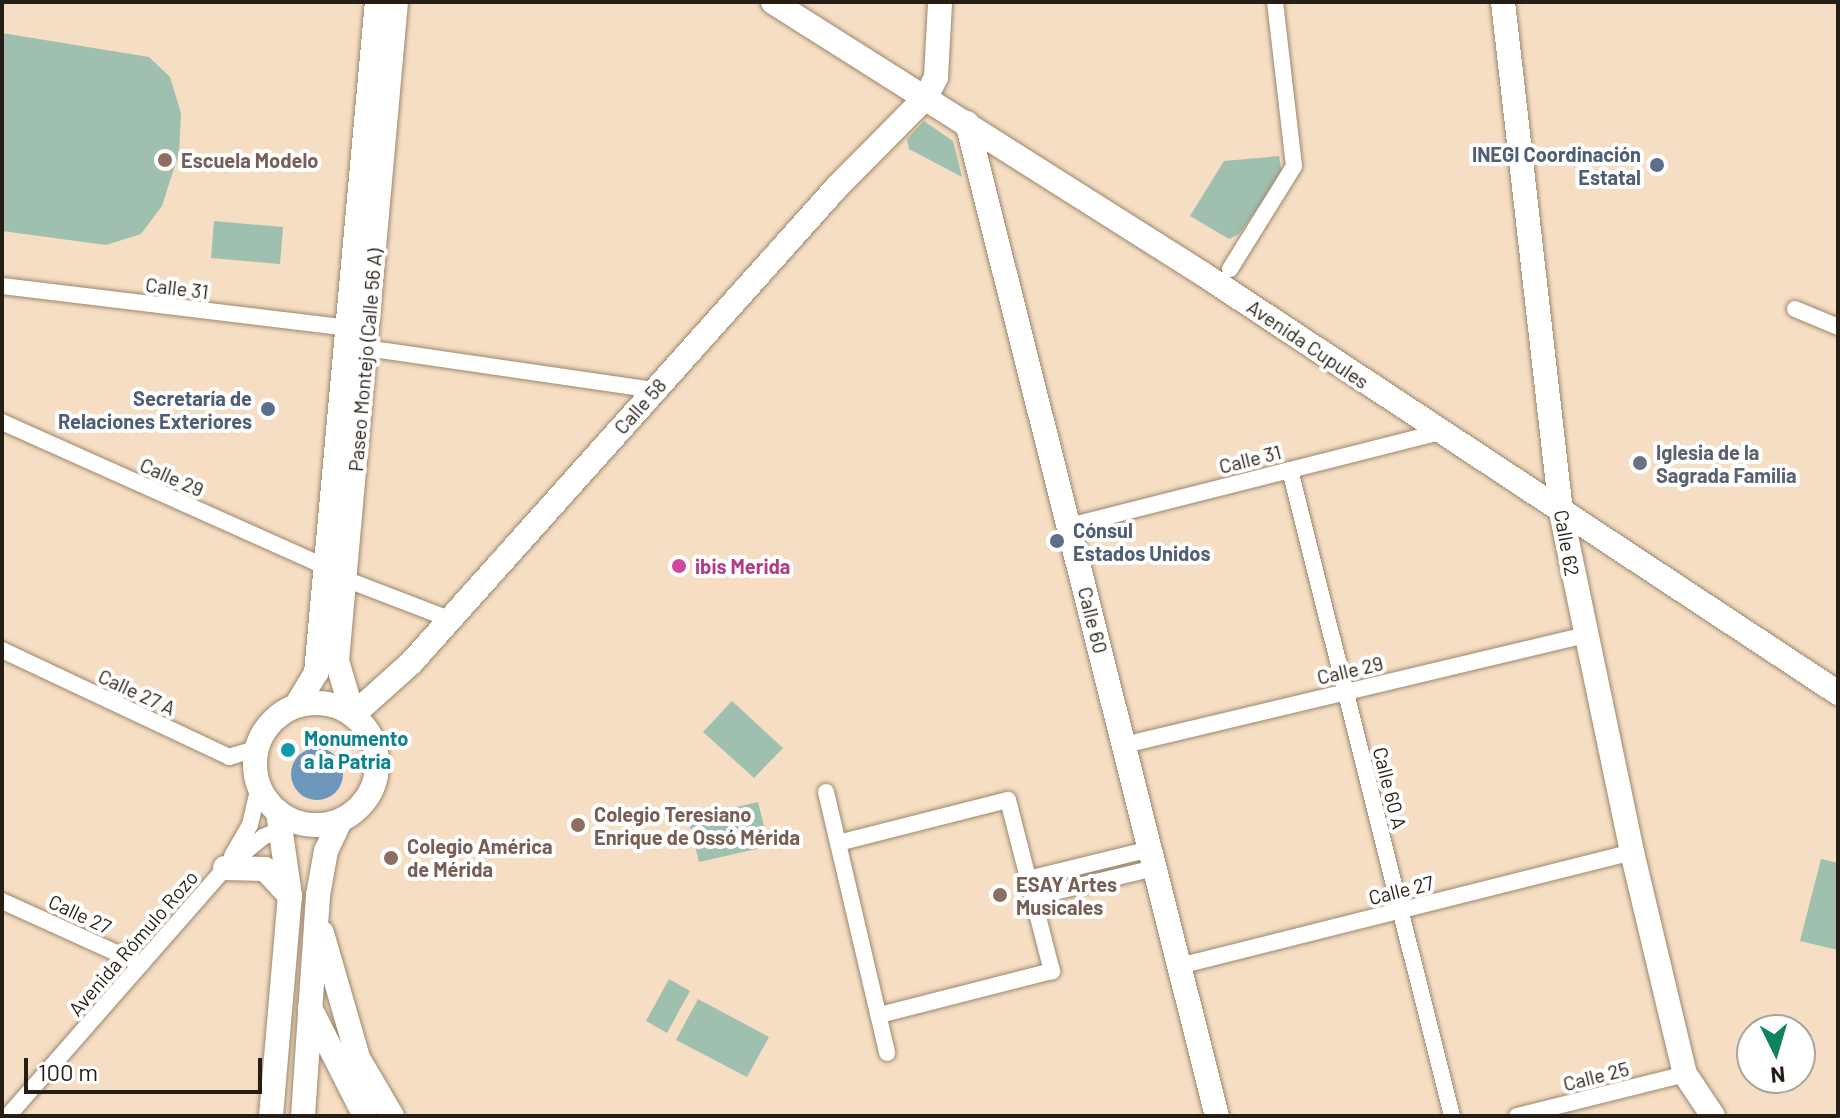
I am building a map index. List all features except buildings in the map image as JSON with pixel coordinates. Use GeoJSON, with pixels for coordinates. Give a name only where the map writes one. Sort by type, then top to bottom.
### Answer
{"type":"FeatureCollection","features":[{"type":"Feature","properties":{"kind":"main road","name":"Paseo Montejo (Calle 56 A)"},"geometry":{"type":"LineString","coordinates":[[353,715],[337,661],[335,573],[347,328],[377,2]]}},
{"type":"Feature","properties":{"kind":"main road","name":"Paseo Montejo (Calle 56 A)"},"geometry":{"type":"LineString","coordinates":[[296,706],[316,673],[335,573],[366,348],[396,2]]}},
{"type":"Feature","properties":{"kind":"main road","name":"Avenida Cupules"},"geometry":{"type":"LineString","coordinates":[[773,2],[967,123],[1838,693]]}},
{"type":"Feature","properties":{"kind":"main road"},"geometry":{"type":"LineString","coordinates":[[926,97],[936,77],[940,2]]}},
{"type":"Feature","properties":{"kind":"main road","name":"Calle 62"},"geometry":{"type":"LineString","coordinates":[[1503,2],[1561,512],[1632,852],[1685,1074]]}},
{"type":"Feature","properties":{"kind":"main road","name":"Calle 58"},"geometry":{"type":"LineString","coordinates":[[353,715],[449,619],[883,137],[926,97]]}},
{"type":"Feature","properties":{"kind":"main road","name":"Calle 60"},"geometry":{"type":"LineString","coordinates":[[967,123],[1217,1116]]}},
{"type":"Feature","properties":{"kind":"main road"},"geometry":{"type":"LineString","coordinates":[[271,1116],[287,960],[290,896],[285,821],[259,787],[256,749],[271,722],[296,706],[324,703],[353,715],[372,738],[378,768],[370,794],[340,821],[326,851],[316,913],[303,1116]]}},
{"type":"Feature","properties":{"kind":"main road"},"geometry":{"type":"LineString","coordinates":[[285,821],[340,821]]}},
{"type":"Feature","properties":{"kind":"main road"},"geometry":{"type":"LineString","coordinates":[[225,868],[265,869],[290,896]]}},
{"type":"Feature","properties":{"kind":"main road"},"geometry":{"type":"LineString","coordinates":[[316,913],[358,1058],[392,1116]]}},
{"type":"Feature","properties":{"kind":"main road"},"geometry":{"type":"LineString","coordinates":[[287,960],[360,1107]]}},
{"type":"Feature","properties":{"kind":"main road"},"geometry":{"type":"LineString","coordinates":[[306,1084],[322,1072],[334,1076],[360,1107]]}},
{"type":"Feature","properties":{"kind":"main road"},"geometry":{"type":"LineString","coordinates":[[1685,1074],[1713,1116]]}},
{"type":"Feature","properties":{"kind":"street"},"geometry":{"type":"LineString","coordinates":[[1230,269],[1294,166],[1275,2]]}},
{"type":"Feature","properties":{"kind":"street","name":"Calle 31"},"geometry":{"type":"LineString","coordinates":[[2,286],[347,328]]}},
{"type":"Feature","properties":{"kind":"street"},"geometry":{"type":"LineString","coordinates":[[1795,309],[1838,327]]}},
{"type":"Feature","properties":{"kind":"street"},"geometry":{"type":"LineString","coordinates":[[366,348],[654,390]]}},
{"type":"Feature","properties":{"kind":"street","name":"Calle 29"},"geometry":{"type":"LineString","coordinates":[[2,422],[335,573],[449,619]]}},
{"type":"Feature","properties":{"kind":"street","name":"Calle 31"},"geometry":{"type":"LineString","coordinates":[[1069,526],[1440,432]]}},
{"type":"Feature","properties":{"kind":"street","name":"Calle 60 A"},"geometry":{"type":"LineString","coordinates":[[1290,470],[1452,1116]]}},
{"type":"Feature","properties":{"kind":"street","name":"Calle 29"},"geometry":{"type":"LineString","coordinates":[[1124,745],[1585,635]]}},
{"type":"Feature","properties":{"kind":"street","name":"Calle 27 A"},"geometry":{"type":"LineString","coordinates":[[2,650],[229,757],[256,749]]}},
{"type":"Feature","properties":{"kind":"street","name":"Avenida Rómulo Rozo"},"geometry":{"type":"LineString","coordinates":[[225,868],[250,825],[259,787]]}},
{"type":"Feature","properties":{"kind":"street"},"geometry":{"type":"LineString","coordinates":[[826,792],[887,1053]]}},
{"type":"Feature","properties":{"kind":"street"},"geometry":{"type":"LineString","coordinates":[[838,843],[1008,800],[1052,971],[879,1015]]}},
{"type":"Feature","properties":{"kind":"street","name":"Avenida Rómulo Rozo"},"geometry":{"type":"LineString","coordinates":[[8,1116],[225,868],[285,821]]}},
{"type":"Feature","properties":{"kind":"street","name":"Calle 27"},"geometry":{"type":"LineString","coordinates":[[1179,966],[1632,852]]}},
{"type":"Feature","properties":{"kind":"street"},"geometry":{"type":"LineString","coordinates":[[1028,879],[1152,858]]}},
{"type":"Feature","properties":{"kind":"street"},"geometry":{"type":"LineString","coordinates":[[1033,897],[1152,858]]}},
{"type":"Feature","properties":{"kind":"street","name":"Calle 27"},"geometry":{"type":"LineString","coordinates":[[2,901],[141,964]]}},
{"type":"Feature","properties":{"kind":"street","name":"Calle 25"},"geometry":{"type":"LineString","coordinates":[[1517,1116],[1685,1074]]}},
{"type":"Feature","properties":{"kind":"green space"},"geometry":{"type":"Polygon","coordinates":[[[2,33],[149,57],[170,77],[181,113],[179,153],[162,206],[141,234],[106,245],[2,231],[2,33]]]}},
{"type":"Feature","properties":{"kind":"green space"},"geometry":{"type":"Polygon","coordinates":[[[924,121],[953,141],[962,177],[909,149],[907,139],[924,121]]]}},
{"type":"Feature","properties":{"kind":"green space"},"geometry":{"type":"Polygon","coordinates":[[[1279,156],[1282,174],[1239,234],[1229,239],[1190,216],[1224,161],[1279,156]]]}},
{"type":"Feature","properties":{"kind":"green space"},"geometry":{"type":"Polygon","coordinates":[[[214,221],[283,227],[280,264],[211,258],[214,221]]]}},
{"type":"Feature","properties":{"kind":"green space"},"geometry":{"type":"Polygon","coordinates":[[[732,701],[783,748],[754,778],[703,732],[732,701]]]}},
{"type":"Feature","properties":{"kind":"green space"},"geometry":{"type":"Polygon","coordinates":[[[758,802],[769,846],[699,862],[688,818],[758,802]]]}},
{"type":"Feature","properties":{"kind":"green space"},"geometry":{"type":"Polygon","coordinates":[[[1821,859],[1838,863],[1838,950],[1800,941],[1821,859]]]}},
{"type":"Feature","properties":{"kind":"green space"},"geometry":{"type":"Polygon","coordinates":[[[669,979],[690,991],[667,1033],[646,1021],[669,979]]]}},
{"type":"Feature","properties":{"kind":"green space"},"geometry":{"type":"Polygon","coordinates":[[[698,999],[769,1037],[747,1077],[676,1040],[698,999]]]}},
{"type":"Feature","properties":{"kind":"water"},"geometry":{"type":"Polygon","coordinates":[[[317,748],[335,756],[343,774],[335,792],[317,800],[299,792],[291,774],[299,756],[317,748]]]}},
{"type":"Feature","properties":{"kind":"place","name":"Escuela Modelo"},"geometry":{"type":"Point","coordinates":[165,160]}},
{"type":"Feature","properties":{"kind":"place","name":"INEGI Coordinación Estatal"},"geometry":{"type":"Point","coordinates":[1657,165]}},
{"type":"Feature","properties":{"kind":"place","name":"Secretaría de Relaciones Exteriores"},"geometry":{"type":"Point","coordinates":[268,409]}},
{"type":"Feature","properties":{"kind":"place","name":"Iglesia de la Sagrada Familia"},"geometry":{"type":"Point","coordinates":[1640,463]}},
{"type":"Feature","properties":{"kind":"place","name":"Cónsul Estados Unidos"},"geometry":{"type":"Point","coordinates":[1057,541]}},
{"type":"Feature","properties":{"kind":"place","name":"ibis Merida"},"geometry":{"type":"Point","coordinates":[679,566]}},
{"type":"Feature","properties":{"kind":"place","name":"Monumento a la Patria"},"geometry":{"type":"Point","coordinates":[288,750]}},
{"type":"Feature","properties":{"kind":"place","name":"Colegio Teresiano Enrique de Ossó Mérida"},"geometry":{"type":"Point","coordinates":[578,825]}},
{"type":"Feature","properties":{"kind":"place","name":"Colegio América de Mérida"},"geometry":{"type":"Point","coordinates":[391,858]}},
{"type":"Feature","properties":{"kind":"place","name":"ESAY Artes Musicales"},"geometry":{"type":"Point","coordinates":[1000,895]}}]}
